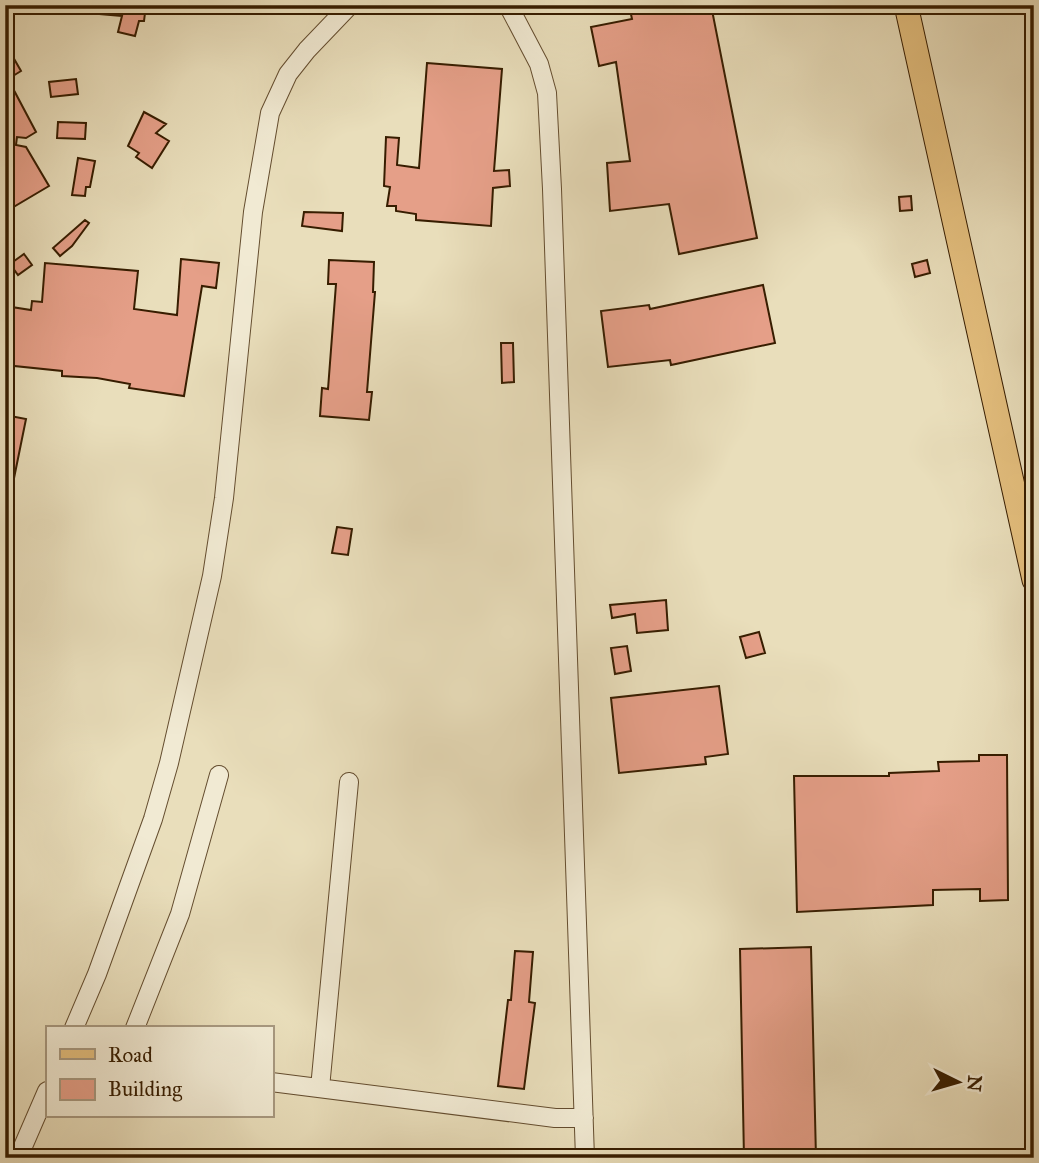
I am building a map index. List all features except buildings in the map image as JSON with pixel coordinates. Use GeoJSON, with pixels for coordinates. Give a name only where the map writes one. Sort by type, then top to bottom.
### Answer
{"type":"FeatureCollection","features":[{"type":"Feature","properties":{"kind":"main road"},"geometry":{"type":"LineString","coordinates":[[906,5],[1034,580]]}},
{"type":"Feature","properties":{"kind":"street"},"geometry":{"type":"LineString","coordinates":[[75,1026],[97,974],[153,819],[212,576],[224,498],[253,212],[270,113],[288,74],[350,5]]}},
{"type":"Feature","properties":{"kind":"street"},"geometry":{"type":"LineString","coordinates":[[508,5],[539,64],[547,93],[585,1158]]}},
{"type":"Feature","properties":{"kind":"street"},"geometry":{"type":"LineString","coordinates":[[136,1026],[180,914],[219,775]]}},
{"type":"Feature","properties":{"kind":"street"},"geometry":{"type":"LineString","coordinates":[[320,1088],[349,782]]}},
{"type":"Feature","properties":{"kind":"street"},"geometry":{"type":"LineString","coordinates":[[273,1082],[555,1118],[584,1118]]}},
{"type":"Feature","properties":{"kind":"street"},"geometry":{"type":"LineString","coordinates":[[18,1158],[46,1093]]}}]}
